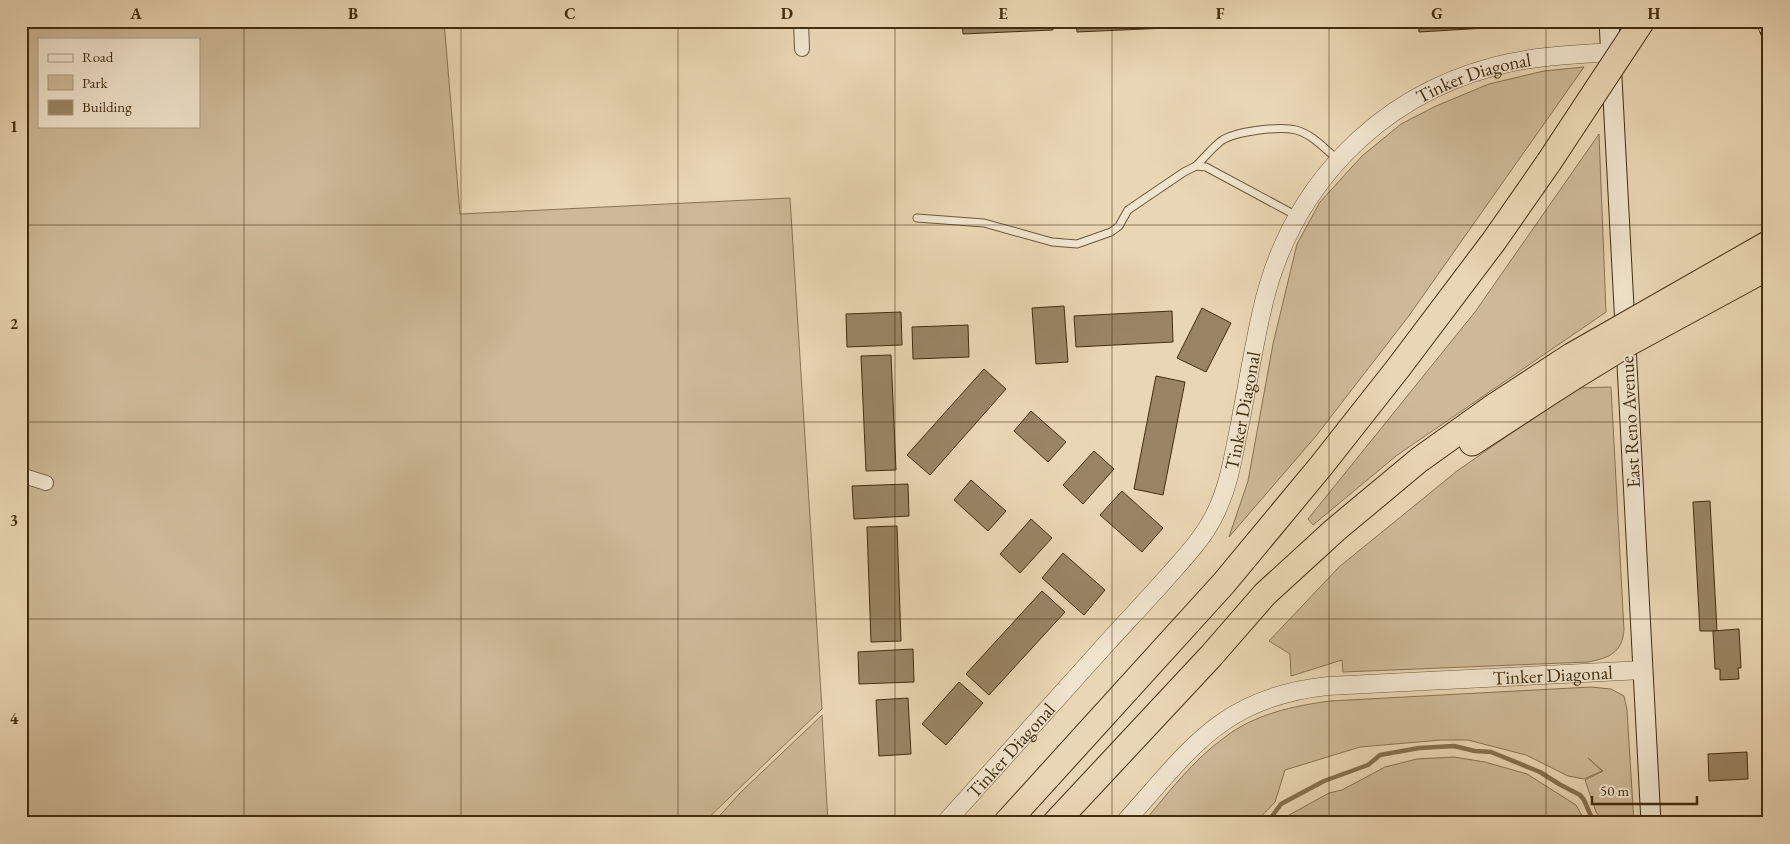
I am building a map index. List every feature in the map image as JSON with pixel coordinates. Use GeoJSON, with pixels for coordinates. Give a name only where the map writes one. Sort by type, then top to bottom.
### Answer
{"type":"FeatureCollection","features":[{"type":"Feature","properties":{"kind":"highway"},"geometry":{"type":"LineString","coordinates":[[1006,823],[1224,583],[1321,466],[1494,241],[1549,162],[1642,21]]}},
{"type":"Feature","properties":{"kind":"highway"},"geometry":{"type":"LineString","coordinates":[[1055,823],[1211,656],[1265,594],[1335,530],[1419,460],[1493,408],[1571,367],[1769,243]]}},
{"type":"Feature","properties":{"kind":"highway"},"geometry":{"type":"LineString","coordinates":[[1571,367],[1629,343],[1769,267]]}},
{"type":"Feature","properties":{"kind":"main road","name":"East Reno Avenue"},"geometry":{"type":"LineString","coordinates":[[1609,21],[1651,823]]}},
{"type":"Feature","properties":{"kind":"street"},"geometry":{"type":"LineString","coordinates":[[801,21],[802,49]]}},
{"type":"Feature","properties":{"kind":"street","name":"Tinker Diagonal"},"geometry":{"type":"LineString","coordinates":[[945,823],[1160,586],[1198,542],[1205,531],[1220,503],[1233,463],[1262,309],[1270,278],[1297,216],[1337,159],[1370,129],[1396,109],[1436,87],[1496,66],[1534,59],[1611,52]]}},
{"type":"Feature","properties":{"kind":"street"},"geometry":{"type":"LineString","coordinates":[[21,475],[46,483]]}},
{"type":"Feature","properties":{"kind":"street","name":"Tinker Diagonal"},"geometry":{"type":"LineString","coordinates":[[1124,823],[1176,763],[1206,734],[1247,707],[1282,693],[1328,686],[1643,670]]}},
{"type":"Feature","properties":{"kind":"lane"},"geometry":{"type":"LineString","coordinates":[[918,218],[984,223],[1052,242],[1077,244],[1111,232],[1120,226],[1128,210],[1196,166],[1222,140],[1248,131],[1297,130],[1316,141],[1337,159]]}},
{"type":"Feature","properties":{"kind":"lane"},"geometry":{"type":"LineString","coordinates":[[1196,166],[1206,166],[1297,216]]}},
{"type":"Feature","properties":{"kind":"green space"},"geometry":{"type":"Polygon","coordinates":[[[21,21],[444,21],[460,214],[790,198],[822,709],[703,823],[21,823],[21,21]]]}},
{"type":"Feature","properties":{"kind":"green space"},"geometry":{"type":"Polygon","coordinates":[[[1584,67],[1408,317],[1316,436],[1229,537],[1248,481],[1273,344],[1297,244],[1320,202],[1362,156],[1401,124],[1436,106],[1489,84],[1544,71],[1584,67]]]}},
{"type":"Feature","properties":{"kind":"green space"},"geometry":{"type":"Polygon","coordinates":[[[1599,134],[1606,312],[1396,456],[1313,525],[1308,519],[1475,312],[1599,134]]]}},
{"type":"Feature","properties":{"kind":"green space"},"geometry":{"type":"Polygon","coordinates":[[[1611,387],[1624,630],[1623,638],[1613,653],[1602,659],[1588,662],[1343,672],[1342,660],[1291,676],[1290,654],[1269,641],[1339,567],[1457,471],[1576,388],[1611,387]]]}},
{"type":"Feature","properties":{"kind":"green space"},"geometry":{"type":"Polygon","coordinates":[[[1591,687],[1611,689],[1624,696],[1627,710],[1634,823],[1604,823],[1596,812],[1585,780],[1603,771],[1588,758],[1602,771],[1584,779],[1568,776],[1526,755],[1468,740],[1441,740],[1360,747],[1285,770],[1275,802],[1255,823],[1143,823],[1181,777],[1213,746],[1249,722],[1275,712],[1330,701],[1591,687]]]}},
{"type":"Feature","properties":{"kind":"green space"},"geometry":{"type":"Polygon","coordinates":[[[822,715],[828,823],[713,823],[741,792],[822,715]]]}},
{"type":"Feature","properties":{"kind":"green space"},"geometry":{"type":"Polygon","coordinates":[[[1454,757],[1485,762],[1527,774],[1576,805],[1586,823],[1279,823],[1282,819],[1329,793],[1342,790],[1385,767],[1417,759],[1454,757]]]}},
{"type":"Feature","properties":{"kind":"building"},"geometry":{"type":"Polygon","coordinates":[[[869,21],[920,21],[920,22],[870,26],[869,21]]]}},
{"type":"Feature","properties":{"kind":"building"},"geometry":{"type":"Polygon","coordinates":[[[962,21],[1052,21],[1053,30],[963,34],[962,21]]]}},
{"type":"Feature","properties":{"kind":"building"},"geometry":{"type":"Polygon","coordinates":[[[1076,21],[1166,21],[1167,28],[1077,32],[1076,21]]]}},
{"type":"Feature","properties":{"kind":"building"},"geometry":{"type":"Polygon","coordinates":[[[1183,21],[1253,21],[1183,24],[1183,21]]]}},
{"type":"Feature","properties":{"kind":"building"},"geometry":{"type":"Polygon","coordinates":[[[1418,21],[1535,21],[1536,25],[1419,32],[1418,21]]]}},
{"type":"Feature","properties":{"kind":"building"},"geometry":{"type":"Polygon","coordinates":[[[1064,306],[1068,362],[1036,364],[1032,308],[1064,306]]]}},
{"type":"Feature","properties":{"kind":"building"},"geometry":{"type":"Polygon","coordinates":[[[1202,308],[1231,323],[1206,372],[1177,358],[1202,308]]]}},
{"type":"Feature","properties":{"kind":"building"},"geometry":{"type":"Polygon","coordinates":[[[1172,311],[1173,342],[1076,347],[1074,316],[1172,311]]]}},
{"type":"Feature","properties":{"kind":"building"},"geometry":{"type":"Polygon","coordinates":[[[901,312],[902,345],[847,347],[846,314],[901,312]]]}},
{"type":"Feature","properties":{"kind":"building"},"geometry":{"type":"Polygon","coordinates":[[[968,325],[969,357],[913,359],[912,327],[968,325]]]}},
{"type":"Feature","properties":{"kind":"building"},"geometry":{"type":"Polygon","coordinates":[[[891,355],[896,470],[866,471],[861,356],[891,355]]]}},
{"type":"Feature","properties":{"kind":"building"},"geometry":{"type":"Polygon","coordinates":[[[984,369],[1006,389],[930,475],[907,455],[984,369]]]}},
{"type":"Feature","properties":{"kind":"building"},"geometry":{"type":"Polygon","coordinates":[[[1156,376],[1185,382],[1163,495],[1134,489],[1156,376]]]}},
{"type":"Feature","properties":{"kind":"building"},"geometry":{"type":"Polygon","coordinates":[[[1031,411],[1066,442],[1048,462],[1014,431],[1031,411]]]}},
{"type":"Feature","properties":{"kind":"building"},"geometry":{"type":"Polygon","coordinates":[[[1094,451],[1114,469],[1083,504],[1063,485],[1094,451]]]}},
{"type":"Feature","properties":{"kind":"building"},"geometry":{"type":"Polygon","coordinates":[[[971,480],[1006,511],[988,531],[954,500],[971,480]]]}},
{"type":"Feature","properties":{"kind":"building"},"geometry":{"type":"Polygon","coordinates":[[[908,484],[909,516],[854,519],[852,486],[908,484]]]}},
{"type":"Feature","properties":{"kind":"building"},"geometry":{"type":"Polygon","coordinates":[[[1122,491],[1163,528],[1142,552],[1100,515],[1122,491]]]}},
{"type":"Feature","properties":{"kind":"building"},"geometry":{"type":"Polygon","coordinates":[[[1710,501],[1717,631],[1700,631],[1693,502],[1710,501]]]}},
{"type":"Feature","properties":{"kind":"building"},"geometry":{"type":"Polygon","coordinates":[[[1031,519],[1052,538],[1020,573],[1000,554],[1031,519]]]}},
{"type":"Feature","properties":{"kind":"building"},"geometry":{"type":"Polygon","coordinates":[[[897,526],[901,641],[871,642],[867,527],[897,526]]]}},
{"type":"Feature","properties":{"kind":"building"},"geometry":{"type":"Polygon","coordinates":[[[1063,553],[1105,590],[1084,615],[1042,578],[1063,553]]]}},
{"type":"Feature","properties":{"kind":"building"},"geometry":{"type":"Polygon","coordinates":[[[1042,591],[1065,612],[989,695],[966,674],[1042,591]]]}},
{"type":"Feature","properties":{"kind":"building"},"geometry":{"type":"Polygon","coordinates":[[[1739,629],[1741,668],[1738,668],[1739,679],[1720,680],[1720,669],[1715,669],[1713,631],[1739,629]]]}},
{"type":"Feature","properties":{"kind":"building"},"geometry":{"type":"Polygon","coordinates":[[[913,649],[914,682],[859,684],[858,652],[913,649]]]}},
{"type":"Feature","properties":{"kind":"building"},"geometry":{"type":"Polygon","coordinates":[[[959,682],[983,703],[946,745],[922,724],[959,682]]]}},
{"type":"Feature","properties":{"kind":"building"},"geometry":{"type":"Polygon","coordinates":[[[908,698],[911,754],[879,756],[876,700],[908,698]]]}},
{"type":"Feature","properties":{"kind":"building"},"geometry":{"type":"Polygon","coordinates":[[[1747,752],[1748,779],[1709,781],[1708,754],[1747,752]]]}},
{"type":"Feature","properties":{"kind":"waterway"},"geometry":{"type":"LineString","coordinates":[[1267,823],[1281,804],[1324,781],[1368,765],[1380,755],[1419,748],[1454,746],[1475,751],[1491,752],[1540,772],[1580,795],[1594,823]]}},
{"type":"Feature","properties":{"kind":"waterway"},"geometry":{"type":"LineString","coordinates":[[1757,823],[1769,820]]}},
{"type":"Feature","properties":{"kind":"railway"},"geometry":{"type":"LineString","coordinates":[[1758,21],[1769,49]]}}]}
